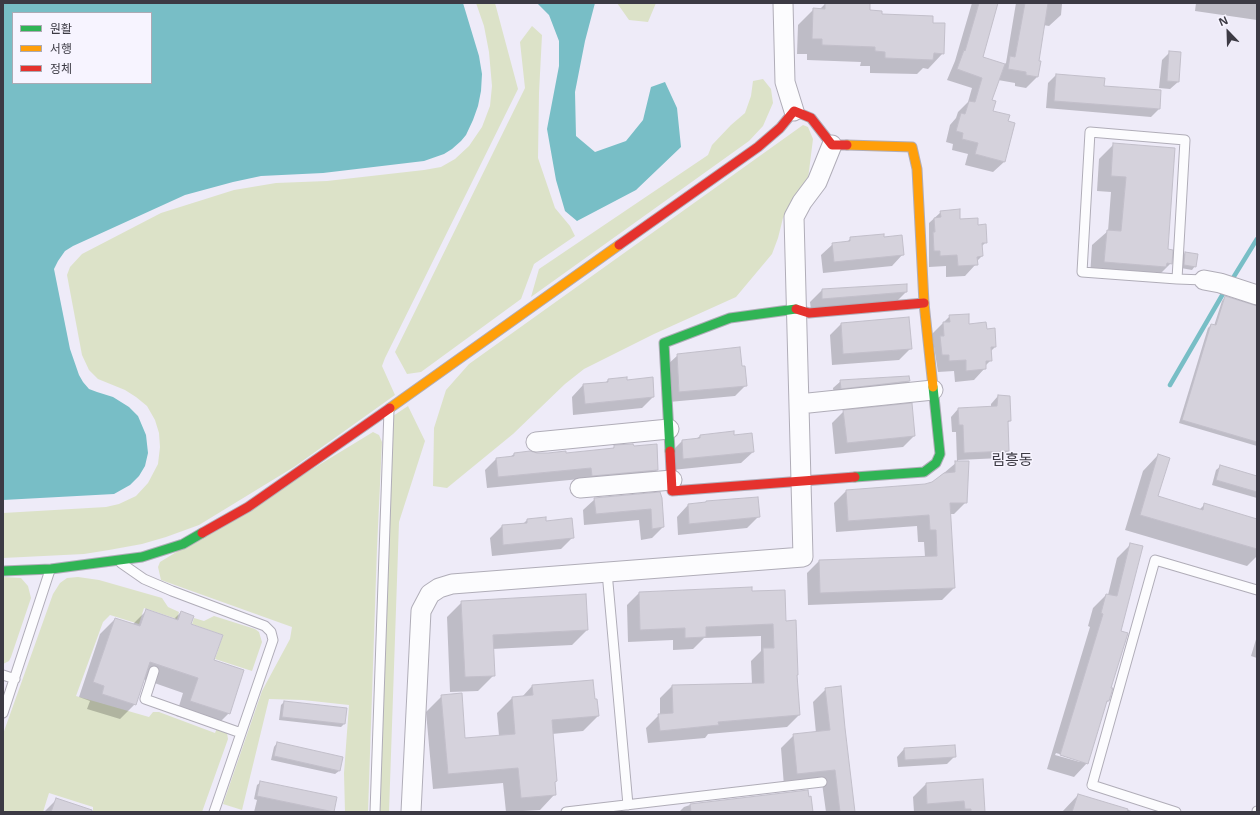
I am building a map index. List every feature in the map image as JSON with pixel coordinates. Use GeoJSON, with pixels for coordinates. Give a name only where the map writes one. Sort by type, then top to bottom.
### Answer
{"type":"FeatureCollection","features":[{"type":"Feature","properties":{"kind":"street"},"geometry":{"type":"LineString","coordinates":[[783,3],[785,82],[794,111],[810,118],[832,145],[912,147],[917,169],[924,303],[940,454],[936,463],[924,472],[672,491],[664,343],[730,318],[797,309],[809,313],[924,303]]}},
{"type":"Feature","properties":{"kind":"street"},"geometry":{"type":"LineString","coordinates":[[3,571],[50,569],[142,557],[183,544],[248,508],[758,146],[780,128],[794,111]]}},
{"type":"Feature","properties":{"kind":"street"},"geometry":{"type":"LineString","coordinates":[[411,812],[421,611],[430,594],[439,588],[452,584],[802,557],[794,217],[802,202],[817,182],[832,145]]}},
{"type":"Feature","properties":{"kind":"street"},"geometry":{"type":"LineString","coordinates":[[1204,280],[1257,295]]}},
{"type":"Feature","properties":{"kind":"street"},"geometry":{"type":"LineString","coordinates":[[799,404],[933,390]]}},
{"type":"Feature","properties":{"kind":"street"},"geometry":{"type":"LineString","coordinates":[[536,442],[669,429]]}},
{"type":"Feature","properties":{"kind":"street"},"geometry":{"type":"LineString","coordinates":[[580,488],[672,480]]}},
{"type":"Feature","properties":{"kind":"lane"},"geometry":{"type":"LineString","coordinates":[[1177,279],[1185,140],[1090,132],[1082,272],[1177,279],[1204,280]]}},
{"type":"Feature","properties":{"kind":"lane"},"geometry":{"type":"LineString","coordinates":[[374,812],[389,408]]}},
{"type":"Feature","properties":{"kind":"lane"},"geometry":{"type":"LineString","coordinates":[[1176,812],[1092,785],[1155,560],[1257,590]]}},
{"type":"Feature","properties":{"kind":"lane"},"geometry":{"type":"LineString","coordinates":[[118,561],[144,579],[172,592],[265,626],[271,632],[273,640],[214,812]]}},
{"type":"Feature","properties":{"kind":"lane"},"geometry":{"type":"LineString","coordinates":[[3,713],[50,569]]}},
{"type":"Feature","properties":{"kind":"lane"},"geometry":{"type":"LineString","coordinates":[[607,572],[628,805]]}},
{"type":"Feature","properties":{"kind":"lane"},"geometry":{"type":"LineString","coordinates":[[154,672],[145,699],[241,733]]}},
{"type":"Feature","properties":{"kind":"lane"},"geometry":{"type":"LineString","coordinates":[[3,675],[15,679]]}},
{"type":"Feature","properties":{"kind":"lane"},"geometry":{"type":"LineString","coordinates":[[566,812],[822,782]]}},
{"type":"Feature","properties":{"kind":"green space"},"geometry":{"type":"Polygon","coordinates":[[[476,3],[495,3],[518,89],[385,358],[382,366],[395,395],[294,467],[199,525],[142,544],[109,550],[84,554],[3,558],[3,513],[106,507],[119,504],[136,496],[148,483],[158,464],[160,447],[159,433],[155,420],[147,406],[125,390],[98,379],[89,370],[82,355],[67,275],[70,267],[82,254],[161,213],[234,190],[276,183],[327,181],[424,170],[441,167],[455,159],[469,146],[482,127],[490,106],[492,86],[489,52],[484,26],[476,3]]]}},
{"type":"Feature","properties":{"kind":"green space"},"geometry":{"type":"Polygon","coordinates":[[[617,3],[656,3],[648,22],[629,20],[617,3]]]}},
{"type":"Feature","properties":{"kind":"green space"},"geometry":{"type":"Polygon","coordinates":[[[532,26],[542,35],[538,158],[555,208],[570,226],[575,236],[534,264],[521,299],[421,372],[407,374],[395,352],[525,88],[520,42],[532,26]]]}},
{"type":"Feature","properties":{"kind":"green space"},"geometry":{"type":"Polygon","coordinates":[[[763,79],[771,89],[773,103],[763,126],[749,141],[531,297],[539,269],[708,155],[712,145],[745,113],[751,96],[753,81],[763,79]]]}},
{"type":"Feature","properties":{"kind":"green space"},"geometry":{"type":"Polygon","coordinates":[[[803,125],[808,127],[813,139],[808,179],[793,200],[783,218],[772,254],[736,297],[654,334],[584,369],[565,384],[513,434],[447,488],[433,486],[434,428],[446,390],[469,364],[803,125]]]}},
{"type":"Feature","properties":{"kind":"green space"},"geometry":{"type":"Polygon","coordinates":[[[408,406],[425,441],[399,522],[389,812],[377,812],[393,416],[408,406]]]}},
{"type":"Feature","properties":{"kind":"green space"},"geometry":{"type":"Polygon","coordinates":[[[373,432],[379,435],[382,442],[368,812],[345,812],[344,773],[349,705],[303,700],[269,699],[242,810],[223,804],[262,691],[290,639],[292,627],[161,580],[158,567],[160,562],[373,432]]]}},
{"type":"Feature","properties":{"kind":"green space"},"geometry":{"type":"Polygon","coordinates":[[[3,577],[21,578],[28,586],[31,598],[11,657],[9,661],[3,664],[3,577]]]}},
{"type":"Feature","properties":{"kind":"green space"},"geometry":{"type":"Polygon","coordinates":[[[78,577],[99,580],[162,598],[168,607],[179,612],[177,619],[144,608],[139,624],[110,615],[103,622],[76,696],[149,717],[153,712],[159,712],[215,733],[217,728],[227,733],[228,739],[202,812],[96,812],[93,811],[93,807],[49,793],[43,812],[3,812],[3,734],[53,594],[60,583],[67,578],[78,577]]]}},
{"type":"Feature","properties":{"kind":"green space"},"geometry":{"type":"Polygon","coordinates":[[[214,616],[255,629],[259,632],[262,642],[252,671],[215,659],[223,635],[192,624],[194,618],[204,621],[214,616]]]}},
{"type":"Feature","properties":{"kind":"water"},"geometry":{"type":"Polygon","coordinates":[[[3,3],[463,3],[479,56],[482,74],[481,91],[478,106],[466,135],[452,149],[444,154],[424,161],[323,173],[261,176],[233,182],[185,195],[65,251],[54,269],[70,349],[79,375],[89,389],[113,397],[129,407],[138,416],[146,435],[148,453],[145,466],[139,476],[130,485],[114,494],[3,500],[3,3]]]}},
{"type":"Feature","properties":{"kind":"water"},"geometry":{"type":"Polygon","coordinates":[[[537,3],[595,3],[585,41],[575,92],[576,136],[595,152],[626,141],[643,120],[651,87],[665,82],[677,108],[681,147],[636,190],[577,221],[565,211],[556,180],[547,129],[559,66],[559,41],[549,15],[537,3]]]}},
{"type":"Feature","properties":{"kind":"building"},"geometry":{"type":"Polygon","coordinates":[[[825,3],[870,3],[870,10],[882,11],[882,14],[933,16],[933,23],[945,23],[944,54],[934,53],[933,60],[885,58],[885,52],[875,51],[875,47],[822,45],[822,39],[812,39],[813,8],[825,9],[825,3]]]}},
{"type":"Feature","properties":{"kind":"building"},"geometry":{"type":"Polygon","coordinates":[[[979,3],[998,3],[983,57],[1005,64],[992,100],[996,101],[993,111],[1010,115],[1008,121],[1015,123],[1005,162],[975,154],[978,143],[962,139],[963,133],[956,131],[961,113],[965,114],[969,101],[975,102],[982,78],[957,69],[964,50],[965,51],[979,3]]]}},
{"type":"Feature","properties":{"kind":"building"},"geometry":{"type":"Polygon","coordinates":[[[1025,3],[1048,3],[1038,77],[1026,75],[1026,72],[1008,69],[1010,56],[1015,57],[1025,3]]]}},
{"type":"Feature","properties":{"kind":"building"},"geometry":{"type":"Polygon","coordinates":[[[1169,51],[1181,52],[1179,82],[1167,81],[1169,51]]]}},
{"type":"Feature","properties":{"kind":"building"},"geometry":{"type":"Polygon","coordinates":[[[1056,74],[1105,78],[1104,86],[1161,90],[1160,109],[1054,101],[1056,74]]]}},
{"type":"Feature","properties":{"kind":"building"},"geometry":{"type":"Polygon","coordinates":[[[1113,143],[1175,148],[1168,249],[1173,250],[1172,264],[1167,263],[1166,267],[1104,262],[1107,230],[1121,231],[1126,177],[1111,176],[1113,143]]]}},
{"type":"Feature","properties":{"kind":"building"},"geometry":{"type":"Polygon","coordinates":[[[960,209],[960,219],[978,218],[978,225],[986,224],[987,243],[982,243],[983,256],[977,257],[978,265],[958,266],[957,255],[940,256],[940,251],[934,251],[934,218],[941,217],[940,211],[960,209]]]}},
{"type":"Feature","properties":{"kind":"building"},"geometry":{"type":"Polygon","coordinates":[[[884,234],[884,237],[902,235],[904,255],[834,262],[832,243],[850,241],[850,237],[884,234]]]}},
{"type":"Feature","properties":{"kind":"building"},"geometry":{"type":"Polygon","coordinates":[[[1185,252],[1198,254],[1196,267],[1184,265],[1185,252]]]}},
{"type":"Feature","properties":{"kind":"building"},"geometry":{"type":"Polygon","coordinates":[[[907,284],[907,292],[822,299],[822,289],[907,284]]]}},
{"type":"Feature","properties":{"kind":"building"},"geometry":{"type":"Polygon","coordinates":[[[1225,296],[1257,306],[1257,442],[1182,420],[1211,324],[1216,325],[1225,296]]]}},
{"type":"Feature","properties":{"kind":"building"},"geometry":{"type":"Polygon","coordinates":[[[969,314],[969,324],[986,322],[987,329],[995,328],[996,347],[991,347],[992,361],[986,361],[986,369],[966,371],[966,360],[949,361],[949,355],[942,355],[940,336],[944,336],[943,322],[950,322],[949,315],[969,314]]]}},
{"type":"Feature","properties":{"kind":"building"},"geometry":{"type":"Polygon","coordinates":[[[909,317],[912,349],[843,354],[841,323],[909,317]]]}},
{"type":"Feature","properties":{"kind":"building"},"geometry":{"type":"Polygon","coordinates":[[[740,347],[742,366],[745,366],[747,386],[679,392],[677,354],[740,347]]]}},
{"type":"Feature","properties":{"kind":"building"},"geometry":{"type":"Polygon","coordinates":[[[909,376],[910,381],[841,389],[840,380],[909,376]]]}},
{"type":"Feature","properties":{"kind":"building"},"geometry":{"type":"Polygon","coordinates":[[[627,377],[627,380],[653,377],[654,397],[585,404],[583,384],[608,382],[608,379],[627,377]]]}},
{"type":"Feature","properties":{"kind":"building"},"geometry":{"type":"Polygon","coordinates":[[[998,395],[1010,396],[1011,421],[1008,421],[1009,451],[964,453],[963,425],[959,425],[958,408],[997,406],[998,395]]]}},
{"type":"Feature","properties":{"kind":"building"},"geometry":{"type":"Polygon","coordinates":[[[912,403],[915,436],[847,443],[843,410],[912,403]]]}},
{"type":"Feature","properties":{"kind":"building"},"geometry":{"type":"Polygon","coordinates":[[[734,431],[734,435],[752,433],[754,452],[683,459],[682,440],[700,438],[700,435],[734,431]]]}},
{"type":"Feature","properties":{"kind":"building"},"geometry":{"type":"Polygon","coordinates":[[[633,444],[634,446],[657,444],[658,470],[592,476],[591,468],[498,477],[496,458],[514,456],[514,453],[530,451],[537,453],[548,453],[566,451],[566,453],[614,448],[614,445],[633,444]]]}},
{"type":"Feature","properties":{"kind":"building"},"geometry":{"type":"Polygon","coordinates":[[[1158,454],[1170,458],[1158,496],[1203,510],[1204,503],[1257,519],[1257,549],[1140,515],[1158,454]]]}},
{"type":"Feature","properties":{"kind":"building"},"geometry":{"type":"Polygon","coordinates":[[[955,461],[969,461],[967,503],[950,503],[955,588],[820,593],[819,560],[937,556],[936,530],[930,530],[929,515],[848,521],[846,490],[925,484],[932,482],[944,473],[955,472],[955,461]]]}},
{"type":"Feature","properties":{"kind":"building"},"geometry":{"type":"Polygon","coordinates":[[[1220,465],[1257,476],[1257,492],[1216,480],[1220,465]]]}},
{"type":"Feature","properties":{"kind":"building"},"geometry":{"type":"Polygon","coordinates":[[[660,492],[662,498],[664,527],[652,529],[651,509],[596,514],[594,498],[660,492]]]}},
{"type":"Feature","properties":{"kind":"building"},"geometry":{"type":"Polygon","coordinates":[[[758,497],[760,517],[689,524],[688,504],[758,497]]]}},
{"type":"Feature","properties":{"kind":"building"},"geometry":{"type":"Polygon","coordinates":[[[546,517],[546,521],[572,518],[574,538],[503,545],[502,525],[527,523],[527,519],[546,517]]]}},
{"type":"Feature","properties":{"kind":"building"},"geometry":{"type":"Polygon","coordinates":[[[1130,543],[1143,546],[1121,631],[1128,633],[1111,688],[1113,688],[1109,701],[1107,701],[1088,764],[1060,755],[1103,614],[1101,613],[1106,594],[1117,596],[1130,543]]]}},
{"type":"Feature","properties":{"kind":"building"},"geometry":{"type":"Polygon","coordinates":[[[752,587],[752,591],[785,590],[786,621],[796,620],[797,675],[800,715],[718,722],[719,725],[660,731],[658,714],[673,713],[672,685],[764,683],[763,648],[774,648],[773,624],[706,627],[706,637],[685,638],[685,628],[640,630],[639,592],[752,587]]]}},
{"type":"Feature","properties":{"kind":"building"},"geometry":{"type":"Polygon","coordinates":[[[586,594],[588,630],[493,635],[495,676],[465,677],[461,601],[586,594]]]}},
{"type":"Feature","properties":{"kind":"building"},"geometry":{"type":"Polygon","coordinates":[[[146,609],[178,620],[181,611],[194,616],[191,624],[223,635],[214,660],[244,670],[230,714],[190,701],[198,678],[150,662],[136,705],[102,694],[104,686],[93,682],[115,618],[140,626],[146,609]]]}},
{"type":"Feature","properties":{"kind":"building"},"geometry":{"type":"Polygon","coordinates":[[[593,680],[599,716],[552,720],[557,781],[555,782],[556,795],[521,798],[518,768],[448,774],[441,695],[462,693],[465,738],[515,734],[512,697],[533,695],[532,685],[593,680]]]}},
{"type":"Feature","properties":{"kind":"building"},"geometry":{"type":"Polygon","coordinates":[[[841,686],[855,812],[840,812],[835,770],[797,774],[793,734],[830,730],[825,688],[841,686]]]}},
{"type":"Feature","properties":{"kind":"building"},"geometry":{"type":"Polygon","coordinates":[[[284,701],[347,708],[345,724],[282,717],[284,701]]]}},
{"type":"Feature","properties":{"kind":"building"},"geometry":{"type":"Polygon","coordinates":[[[277,742],[343,757],[340,771],[274,756],[277,742]]]}},
{"type":"Feature","properties":{"kind":"building"},"geometry":{"type":"Polygon","coordinates":[[[955,745],[956,757],[905,760],[904,748],[955,745]]]}},
{"type":"Feature","properties":{"kind":"building"},"geometry":{"type":"Polygon","coordinates":[[[983,779],[985,812],[971,812],[971,809],[965,809],[964,801],[927,804],[926,783],[983,779]]]}},
{"type":"Feature","properties":{"kind":"building"},"geometry":{"type":"Polygon","coordinates":[[[260,781],[337,797],[334,812],[257,796],[260,781]]]}},
{"type":"Feature","properties":{"kind":"building"},"geometry":{"type":"Polygon","coordinates":[[[808,790],[809,797],[811,796],[813,812],[691,812],[690,804],[808,790]]]}},
{"type":"Feature","properties":{"kind":"building"},"geometry":{"type":"Polygon","coordinates":[[[1078,794],[1128,809],[1127,812],[1072,812],[1078,794]]]}},
{"type":"Feature","properties":{"kind":"building"},"geometry":{"type":"Polygon","coordinates":[[[56,798],[92,810],[92,812],[51,812],[56,798]]]}},
{"type":"Feature","properties":{"kind":"waterway"},"geometry":{"type":"LineString","coordinates":[[1233,278],[1257,239]]}},
{"type":"Feature","properties":{"kind":"waterway"},"geometry":{"type":"LineString","coordinates":[[1170,385],[1224,292]]}},
{"type":"Feature","properties":{"kind":"traffic: fast"},"geometry":{"type":"LineString","coordinates":[[670,451],[664,343],[730,318],[796,309]]}},
{"type":"Feature","properties":{"kind":"traffic: fast"},"geometry":{"type":"LineString","coordinates":[[855,477],[924,472],[936,463],[940,454],[933,387]]}},
{"type":"Feature","properties":{"kind":"traffic: fast"},"geometry":{"type":"LineString","coordinates":[[3,571],[51,569],[142,557],[183,544],[202,533]]}},
{"type":"Feature","properties":{"kind":"traffic: slow"},"geometry":{"type":"LineString","coordinates":[[847,145],[912,147],[917,169],[924,303],[933,387]]}},
{"type":"Feature","properties":{"kind":"traffic: slow"},"geometry":{"type":"LineString","coordinates":[[390,408],[619,245]]}},
{"type":"Feature","properties":{"kind":"traffic: jam"},"geometry":{"type":"LineString","coordinates":[[619,245],[758,147],[780,128],[794,111],[811,118],[832,145],[847,145]]}},
{"type":"Feature","properties":{"kind":"traffic: jam"},"geometry":{"type":"LineString","coordinates":[[796,309],[809,313],[924,303]]}},
{"type":"Feature","properties":{"kind":"traffic: jam"},"geometry":{"type":"LineString","coordinates":[[202,533],[248,507],[390,408]]}},
{"type":"Feature","properties":{"kind":"traffic: jam"},"geometry":{"type":"LineString","coordinates":[[670,451],[672,491],[855,477]]}},
{"type":"Feature","properties":{"kind":"district","name":"림흥동"},"geometry":{"type":"Point","coordinates":[1012,461]}}]}
